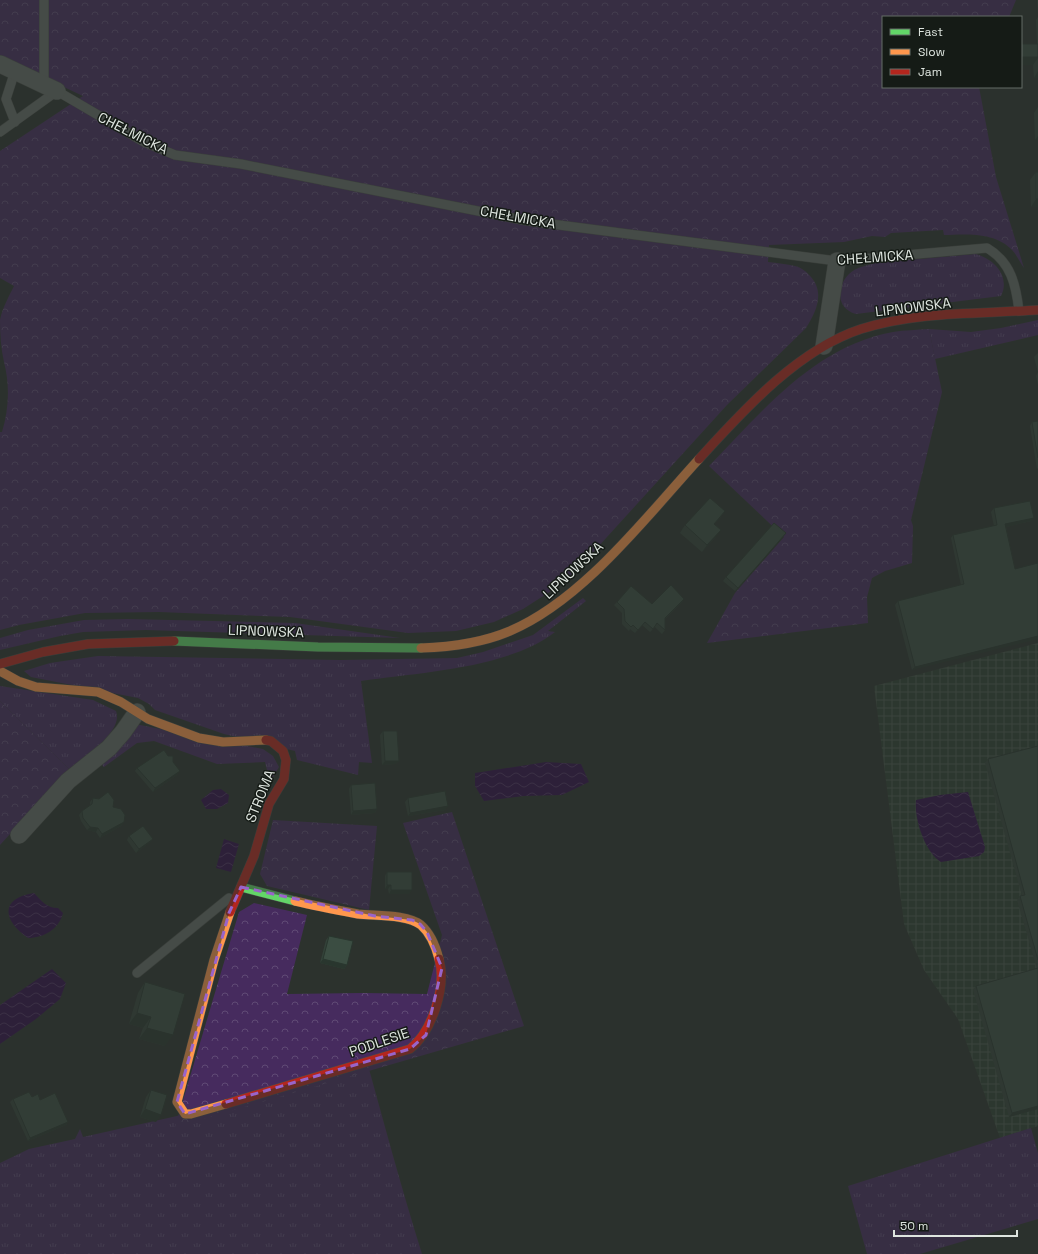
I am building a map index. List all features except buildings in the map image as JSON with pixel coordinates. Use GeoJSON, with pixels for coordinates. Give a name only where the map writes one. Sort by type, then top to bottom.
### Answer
{"type":"FeatureCollection","features":[{"type":"Feature","properties":{"kind":"street","name":"CHEŁMICKA"},"geometry":{"type":"LineString","coordinates":[[7,67],[50,88]]}},
{"type":"Feature","properties":{"kind":"street"},"geometry":{"type":"LineString","coordinates":[[824,346],[837,261]]}},
{"type":"Feature","properties":{"kind":"street","name":"LIPNOWSKA"},"geometry":{"type":"LineString","coordinates":[[0,664],[54,650],[98,643],[180,642],[328,648],[423,648],[465,644],[484,640],[514,629],[550,610],[577,588],[731,424],[780,377],[824,346],[859,330],[893,322],[1038,310]]}},
{"type":"Feature","properties":{"kind":"street","name":"STROMA"},"geometry":{"type":"LineString","coordinates":[[0,671],[18,681],[36,687],[98,692],[148,719],[199,738],[223,742],[263,739],[271,741],[283,751],[286,760],[284,779],[269,804],[254,856],[229,913],[214,960],[180,1092]]}},
{"type":"Feature","properties":{"kind":"street"},"geometry":{"type":"LineString","coordinates":[[19,835],[68,781],[109,748],[123,732],[137,712]]}},
{"type":"Feature","properties":{"kind":"street","name":"PODLESIE"},"geometry":{"type":"LineString","coordinates":[[180,1092],[177,1102],[180,1109],[185,1114],[191,1114],[410,1049],[423,1039],[430,1025],[442,976],[442,968],[427,932],[420,924],[412,920],[361,914],[300,901],[241,886]]}},
{"type":"Feature","properties":{"kind":"lane"},"geometry":{"type":"LineString","coordinates":[[0,132],[15,122],[50,88],[44,0]]}},
{"type":"Feature","properties":{"kind":"lane"},"geometry":{"type":"LineString","coordinates":[[7,67],[6,98],[15,122]]}},
{"type":"Feature","properties":{"kind":"lane","name":"CHEŁMICKA"},"geometry":{"type":"LineString","coordinates":[[50,88],[144,142],[176,155],[241,164],[528,220],[837,261],[987,248],[998,255],[1006,265],[1017,291],[1019,311]]}},
{"type":"Feature","properties":{"kind":"lane"},"geometry":{"type":"LineString","coordinates":[[137,973],[221,905],[241,886]]}},
{"type":"Feature","properties":{"kind":"highlighted area"},"geometry":{"type":"Polygon","coordinates":[[[241,887],[375,916],[412,920],[420,924],[427,932],[442,968],[426,1035],[410,1049],[185,1114],[177,1102],[229,913],[241,887]]]}},
{"type":"Feature","properties":{"kind":"shaded area"},"geometry":{"type":"Polygon","coordinates":[[[1038,643],[1038,1126],[1000,1138],[958,1019],[924,970],[904,924],[874,686],[1038,643]]]}},
{"type":"Feature","properties":{"kind":"green space"},"geometry":{"type":"Polygon","coordinates":[[[0,0],[1016,0],[1009,16],[882,16],[882,88],[979,88],[996,177],[1024,268],[1012,250],[998,240],[980,235],[944,235],[943,230],[891,233],[885,237],[872,236],[844,242],[769,245],[768,262],[795,266],[804,270],[811,277],[818,289],[818,302],[816,309],[806,328],[727,405],[577,570],[551,591],[523,609],[494,622],[456,631],[408,633],[290,617],[159,612],[85,613],[0,630],[0,432],[2,432],[4,423],[8,388],[1,347],[0,320],[4,307],[14,286],[0,278],[0,151],[83,96],[0,57],[0,0]]]}},
{"type":"Feature","properties":{"kind":"green space"},"geometry":{"type":"Polygon","coordinates":[[[975,254],[988,259],[994,264],[1002,275],[1004,282],[1001,296],[856,314],[849,311],[845,307],[840,297],[840,291],[845,279],[849,274],[861,267],[875,263],[975,254]]]}},
{"type":"Feature","properties":{"kind":"green space"},"geometry":{"type":"Polygon","coordinates":[[[1038,320],[1038,335],[935,359],[929,329],[971,332],[1001,328],[1038,320]]]}},
{"type":"Feature","properties":{"kind":"green space"},"geometry":{"type":"Polygon","coordinates":[[[929,329],[942,392],[911,520],[913,526],[912,563],[885,571],[872,578],[867,597],[868,623],[707,643],[735,593],[784,537],[709,466],[769,404],[791,384],[838,351],[865,340],[893,332],[929,329]]]}},
{"type":"Feature","properties":{"kind":"green space"},"geometry":{"type":"Polygon","coordinates":[[[583,598],[586,601],[548,631],[555,632],[535,644],[513,654],[462,667],[361,681],[372,763],[359,762],[358,775],[297,760],[295,751],[224,734],[155,710],[149,704],[138,698],[31,677],[24,671],[50,663],[98,656],[340,660],[457,658],[483,652],[533,635],[583,598]]]}},
{"type":"Feature","properties":{"kind":"green space"},"geometry":{"type":"Polygon","coordinates":[[[128,619],[295,623],[400,638],[146,630],[83,632],[0,650],[0,638],[28,630],[84,620],[128,619]]]}},
{"type":"Feature","properties":{"kind":"green space"},"geometry":{"type":"Polygon","coordinates":[[[0,686],[93,700],[116,711],[117,719],[114,727],[101,744],[69,769],[0,701],[0,686]]]}},
{"type":"Feature","properties":{"kind":"green space"},"geometry":{"type":"Polygon","coordinates":[[[0,701],[69,769],[0,845],[0,701]]]}},
{"type":"Feature","properties":{"kind":"green space"},"geometry":{"type":"Polygon","coordinates":[[[135,724],[263,749],[273,756],[279,767],[270,782],[265,762],[217,764],[154,741],[137,743],[104,767],[99,762],[135,724]]]}},
{"type":"Feature","properties":{"kind":"green space"},"geometry":{"type":"Polygon","coordinates":[[[452,812],[524,1026],[175,1127],[239,912],[254,903],[307,915],[287,994],[427,994],[442,935],[403,823],[452,812]]]}},
{"type":"Feature","properties":{"kind":"green space"},"geometry":{"type":"Polygon","coordinates":[[[273,820],[377,826],[369,910],[267,886],[260,874],[273,820]]]}},
{"type":"Feature","properties":{"kind":"green space"},"geometry":{"type":"Polygon","coordinates":[[[364,1051],[399,1178],[422,1254],[0,1254],[0,1163],[29,1149],[75,1139],[80,1129],[83,1137],[177,1116],[364,1051]]]}},
{"type":"Feature","properties":{"kind":"green space"},"geometry":{"type":"Polygon","coordinates":[[[1031,1128],[1038,1153],[1038,1219],[920,1254],[867,1254],[848,1186],[1031,1128]]]}},
{"type":"Feature","properties":{"kind":"water"},"geometry":{"type":"Polygon","coordinates":[[[546,762],[581,764],[589,782],[562,795],[524,796],[484,801],[475,786],[475,773],[546,762]]]}},
{"type":"Feature","properties":{"kind":"water"},"geometry":{"type":"Polygon","coordinates":[[[221,789],[229,795],[228,803],[217,809],[206,809],[201,800],[213,790],[221,789]]]}},
{"type":"Feature","properties":{"kind":"water"},"geometry":{"type":"Polygon","coordinates":[[[968,792],[985,847],[984,852],[979,856],[941,862],[930,851],[922,834],[917,816],[916,800],[940,795],[968,792]]]}},
{"type":"Feature","properties":{"kind":"water"},"geometry":{"type":"Polygon","coordinates":[[[224,839],[239,844],[231,872],[216,868],[224,839]]]}},
{"type":"Feature","properties":{"kind":"water"},"geometry":{"type":"Polygon","coordinates":[[[34,893],[44,904],[50,907],[58,908],[63,913],[58,924],[50,932],[34,938],[28,938],[13,924],[8,911],[10,905],[15,900],[34,893]]]}},
{"type":"Feature","properties":{"kind":"water"},"geometry":{"type":"Polygon","coordinates":[[[52,969],[66,983],[60,999],[36,1019],[0,1044],[0,1005],[52,969]]]}},
{"type":"Feature","properties":{"kind":"traffic: fast"},"geometry":{"type":"LineString","coordinates":[[174,641],[318,647],[421,648]]}},
{"type":"Feature","properties":{"kind":"traffic: fast"},"geometry":{"type":"LineString","coordinates":[[241,887],[295,901]]}},
{"type":"Feature","properties":{"kind":"traffic: slow"},"geometry":{"type":"LineString","coordinates":[[421,648],[444,647],[488,639],[510,631],[537,617],[563,599],[612,555],[699,459]]}},
{"type":"Feature","properties":{"kind":"traffic: slow"},"geometry":{"type":"LineString","coordinates":[[0,671],[18,681],[36,687],[98,692],[121,702],[148,719],[199,738],[223,742],[266,740]]}},
{"type":"Feature","properties":{"kind":"traffic: slow"},"geometry":{"type":"LineString","coordinates":[[295,901],[358,914],[391,916],[415,921],[421,925],[430,936],[439,959]]}},
{"type":"Feature","properties":{"kind":"traffic: slow"},"geometry":{"type":"LineString","coordinates":[[226,1104],[191,1114],[185,1114],[177,1102],[214,960],[230,912]]}},
{"type":"Feature","properties":{"kind":"traffic: jam"},"geometry":{"type":"LineString","coordinates":[[699,459],[734,421],[772,384],[815,351],[837,339],[861,329],[904,319],[949,314],[1038,310]]}},
{"type":"Feature","properties":{"kind":"traffic: jam"},"geometry":{"type":"LineString","coordinates":[[0,664],[43,652],[88,644],[174,641]]}},
{"type":"Feature","properties":{"kind":"traffic: jam"},"geometry":{"type":"LineString","coordinates":[[230,912],[254,856],[269,804],[284,779],[286,760],[283,751],[271,741],[266,740]]}},
{"type":"Feature","properties":{"kind":"traffic: jam"},"geometry":{"type":"LineString","coordinates":[[226,1104],[410,1049],[425,1032],[436,1008],[441,982],[439,959]]}}]}
